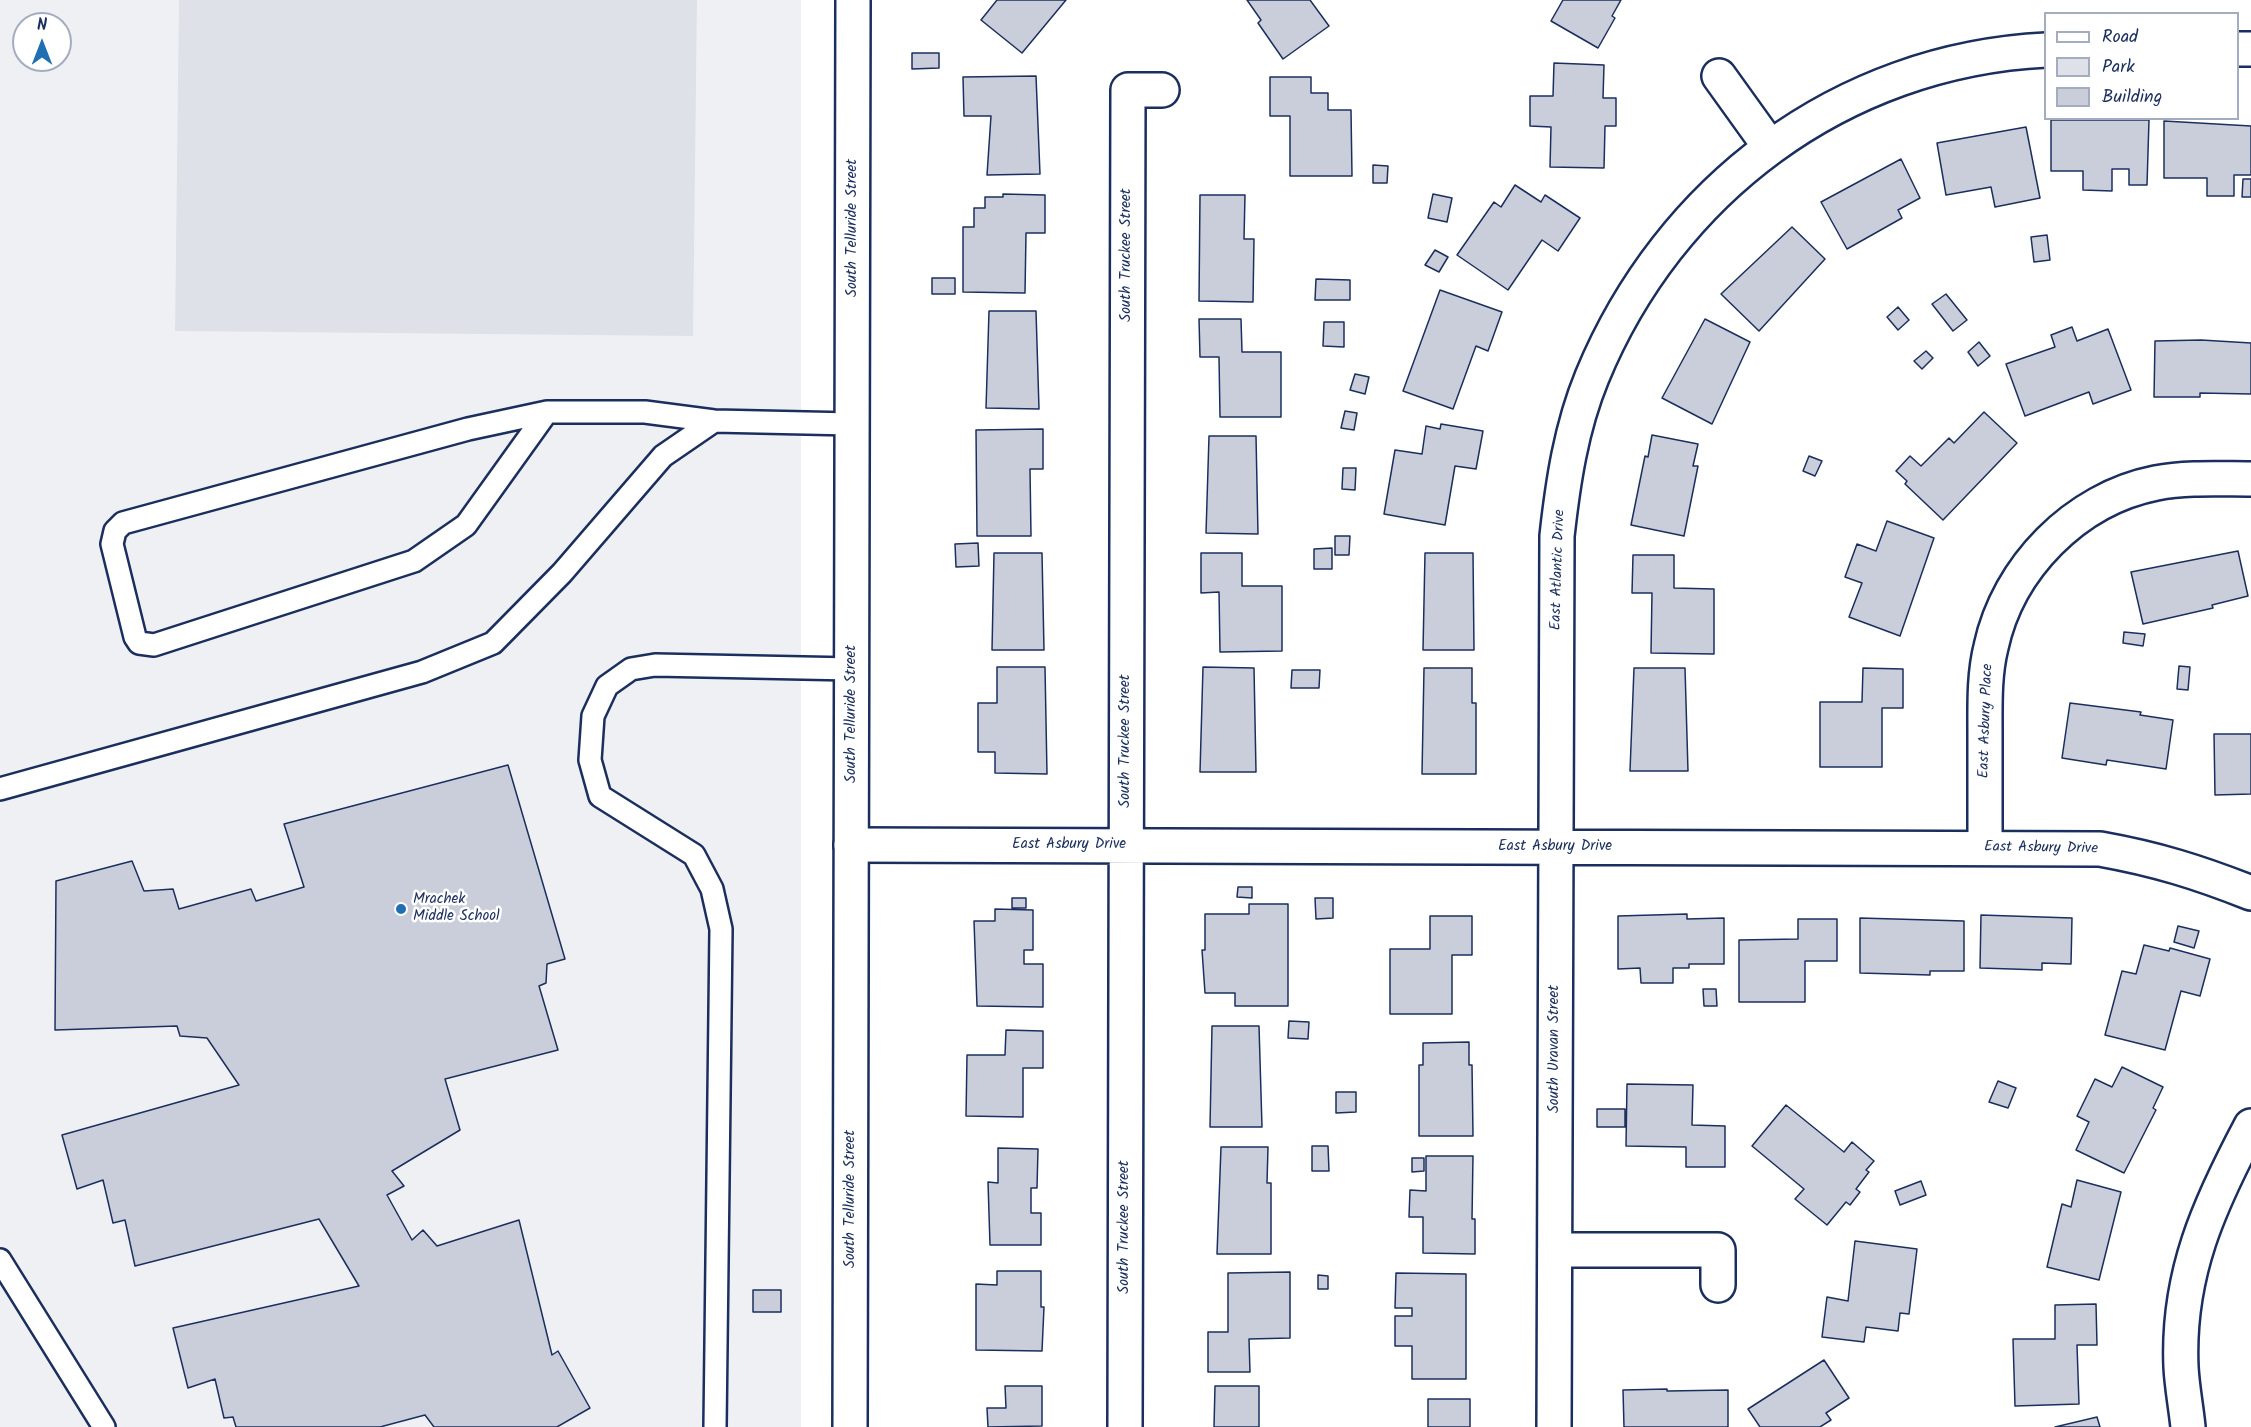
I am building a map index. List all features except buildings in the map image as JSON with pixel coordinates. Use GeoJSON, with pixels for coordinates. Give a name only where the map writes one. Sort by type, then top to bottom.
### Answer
{"type":"FeatureCollection","features":[{"type":"Feature","properties":{"kind":"street","name":"South Telluride Street"},"geometry":{"type":"LineString","coordinates":[[850,1427],[853,0]]}},
{"type":"Feature","properties":{"kind":"street","name":"East Atlantic Drive"},"geometry":{"type":"LineString","coordinates":[[1556,847],[1557,536],[1563,483],[1574,430],[1595,369],[1613,329],[1640,282],[1689,219],[1727,181],[1770,147],[1816,117],[1864,93],[1940,66],[2019,51],[2044,50]]}},
{"type":"Feature","properties":{"kind":"street"},"geometry":{"type":"LineString","coordinates":[[1719,76],[1770,147]]}},
{"type":"Feature","properties":{"kind":"street","name":"South Truckee Street"},"geometry":{"type":"LineString","coordinates":[[1125,1427],[1128,90],[1162,90]]}},
{"type":"Feature","properties":{"kind":"street","name":"East Asbury Place"},"geometry":{"type":"LineString","coordinates":[[1985,848],[1985,693],[1990,648],[2000,616],[2020,576],[2048,541],[2084,513],[2124,493],[2156,483],[2201,479],[2251,479]]}},
{"type":"Feature","properties":{"kind":"street","name":"East Asbury Drive"},"geometry":{"type":"LineString","coordinates":[[851,845],[2110,850],[2153,858],[2187,868],[2251,893]]}},
{"type":"Feature","properties":{"kind":"street","name":"South Uravan Street"},"geometry":{"type":"LineString","coordinates":[[1554,1427],[1556,847]]}},
{"type":"Feature","properties":{"kind":"street"},"geometry":{"type":"LineString","coordinates":[[2188,1427],[2182,1357],[2184,1307],[2195,1247],[2217,1190],[2251,1126]]}},
{"type":"Feature","properties":{"kind":"street"},"geometry":{"type":"LineString","coordinates":[[1555,1250],[1718,1250],[1718,1285]]}},
{"type":"Feature","properties":{"kind":"lane"},"geometry":{"type":"LineString","coordinates":[[547,412],[466,525],[414,561],[154,645],[139,643],[135,637],[112,544],[116,531],[123,523],[457,432],[547,412],[645,412],[714,421],[852,424]]}},
{"type":"Feature","properties":{"kind":"lane"},"geometry":{"type":"LineString","coordinates":[[0,789],[422,672],[493,643],[562,573],[663,456],[714,421]]}},
{"type":"Feature","properties":{"kind":"lane"},"geometry":{"type":"LineString","coordinates":[[715,1427],[721,929],[712,889],[694,855],[600,796],[590,760],[593,716],[607,686],[632,669],[655,665],[852,669]]}},
{"type":"Feature","properties":{"kind":"lane"},"geometry":{"type":"LineString","coordinates":[[0,1260],[104,1427]]}},
{"type":"Feature","properties":{"kind":"shaded area","name":"Mrachek Middle School"},"geometry":{"type":"Polygon","coordinates":[[[0,0],[801,0],[801,1427],[0,1427],[0,0]]]}},
{"type":"Feature","properties":{"kind":"green space"},"geometry":{"type":"Polygon","coordinates":[[[179,0],[697,0],[693,336],[175,331],[179,0]]]}},
{"type":"Feature","properties":{"kind":"place","name":"Mrachek Middle School"},"geometry":{"type":"Point","coordinates":[401,909]}}]}
